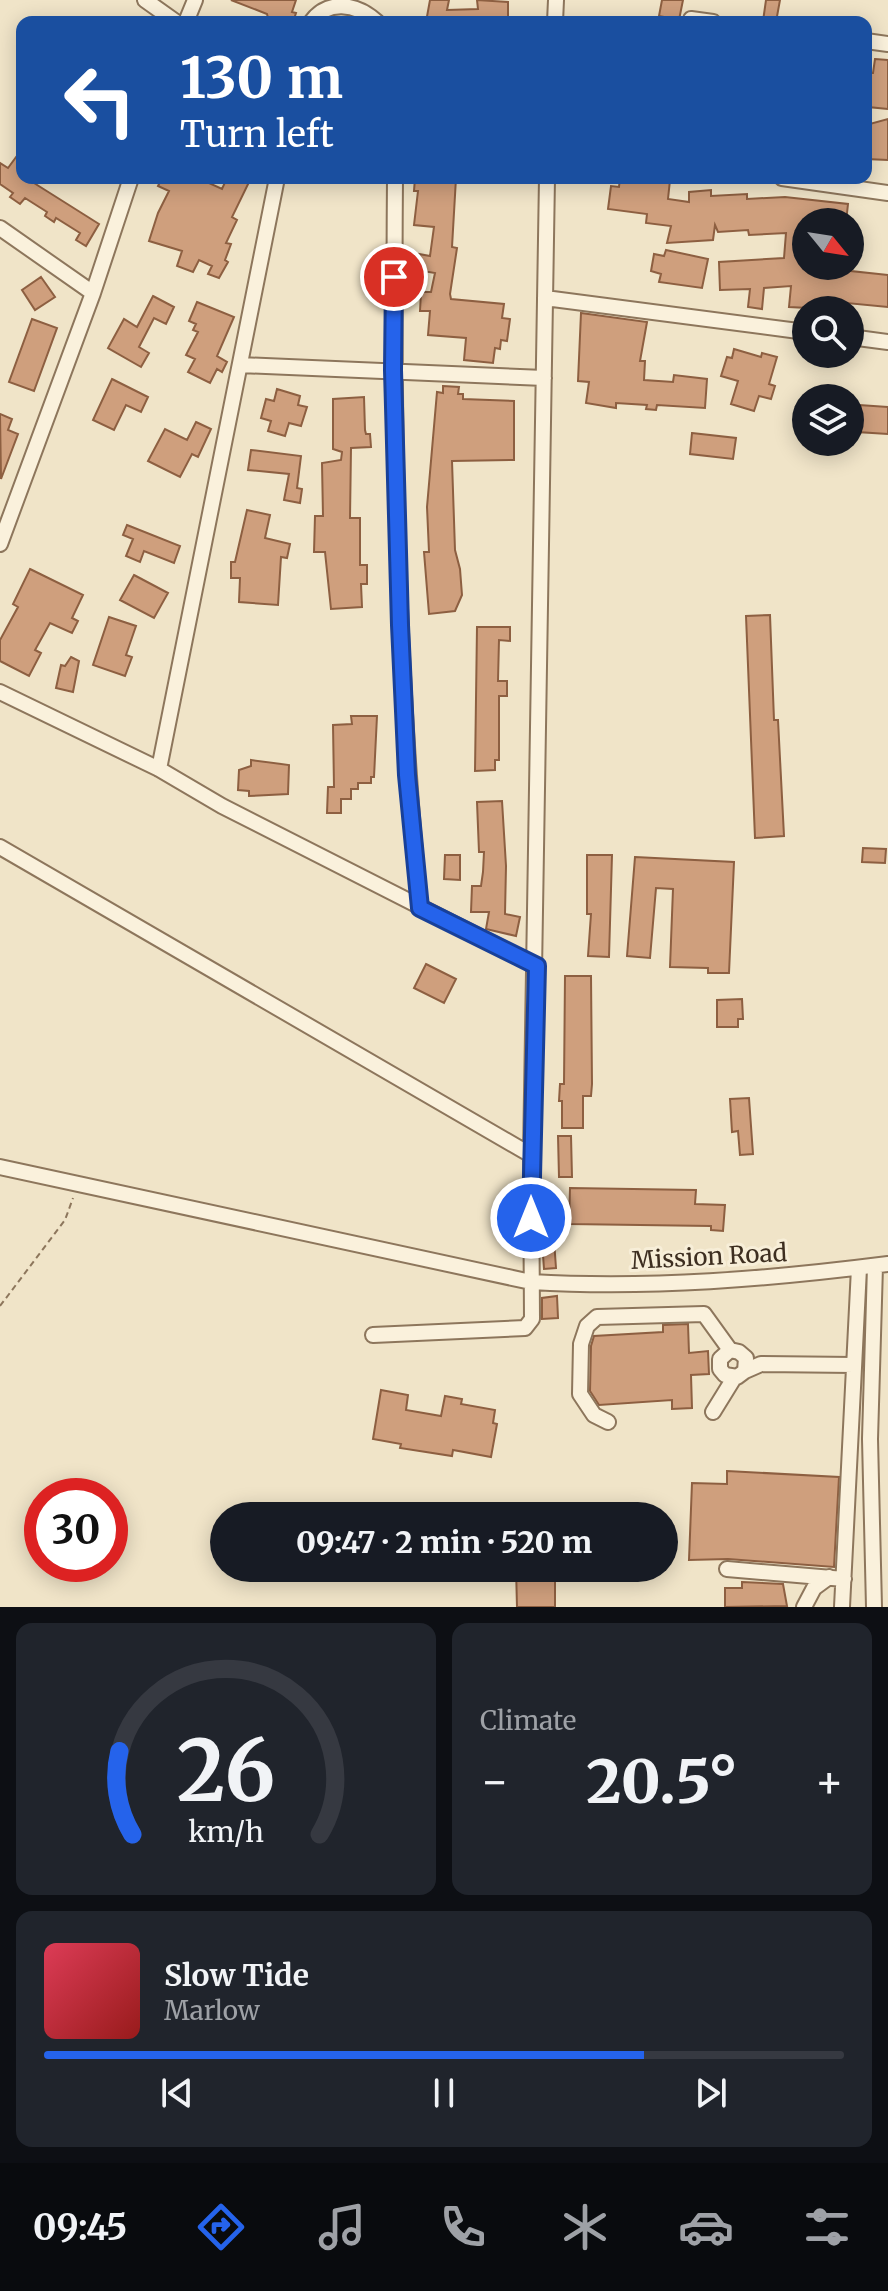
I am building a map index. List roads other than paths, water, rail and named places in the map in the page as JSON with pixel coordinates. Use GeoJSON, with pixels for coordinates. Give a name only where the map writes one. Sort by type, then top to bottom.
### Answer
{"type":"FeatureCollection","features":[{"type":"Feature","properties":{"kind":"street"},"geometry":{"type":"LineString","coordinates":[[145,0],[168,16]]}},
{"type":"Feature","properties":{"kind":"street"},"geometry":{"type":"LineString","coordinates":[[314,16],[317,10],[330,2],[347,2],[368,16]]}},
{"type":"Feature","properties":{"kind":"street"},"geometry":{"type":"LineString","coordinates":[[0,544],[93,293],[129,184]]}},
{"type":"Feature","properties":{"kind":"street"},"geometry":{"type":"LineString","coordinates":[[159,769],[276,184]]}},
{"type":"Feature","properties":{"kind":"street"},"geometry":{"type":"LineString","coordinates":[[395,184],[393,370],[407,775],[420,908]]}},
{"type":"Feature","properties":{"kind":"street"},"geometry":{"type":"LineString","coordinates":[[373,1335],[525,1328],[532,1319],[531,1155],[537,966],[547,184]]}},
{"type":"Feature","properties":{"kind":"street"},"geometry":{"type":"LineString","coordinates":[[824,184],[888,193]]}},
{"type":"Feature","properties":{"kind":"street"},"geometry":{"type":"LineString","coordinates":[[0,228],[93,293]]}},
{"type":"Feature","properties":{"kind":"street"},"geometry":{"type":"LineString","coordinates":[[545,298],[792,330]]}},
{"type":"Feature","properties":{"kind":"street"},"geometry":{"type":"LineString","coordinates":[[864,339],[888,342]]}},
{"type":"Feature","properties":{"kind":"street"},"geometry":{"type":"LineString","coordinates":[[240,365],[544,378]]}},
{"type":"Feature","properties":{"kind":"street"},"geometry":{"type":"LineString","coordinates":[[0,692],[159,769],[222,806],[537,966]]}},
{"type":"Feature","properties":{"kind":"street"},"geometry":{"type":"LineString","coordinates":[[0,847],[531,1155]]}},
{"type":"Feature","properties":{"kind":"street","name":"Mission Road"},"geometry":{"type":"LineString","coordinates":[[0,1167],[531,1282],[589,1286],[681,1284],[882,1265]]}},
{"type":"Feature","properties":{"kind":"street"},"geometry":{"type":"LineString","coordinates":[[874,1607],[870,1439],[882,1265]]}},
{"type":"Feature","properties":{"kind":"street"},"geometry":{"type":"LineString","coordinates":[[842,1607],[836,1578],[859,1268]]}},
{"type":"Feature","properties":{"kind":"street"},"geometry":{"type":"LineString","coordinates":[[608,1422],[594,1415],[580,1394],[581,1344],[587,1326],[597,1317],[704,1314],[730,1350],[739,1352],[742,1369],[713,1412]]}},
{"type":"Feature","properties":{"kind":"street"},"geometry":{"type":"LineString","coordinates":[[730,1350],[720,1359],[720,1369],[725,1375],[761,1364],[854,1365]]}},
{"type":"Feature","properties":{"kind":"street"},"geometry":{"type":"LineString","coordinates":[[727,1569],[836,1578]]}},
{"type":"Feature","properties":{"kind":"street"},"geometry":{"type":"LineString","coordinates":[[804,1607],[814,1588],[836,1578]]}}]}
